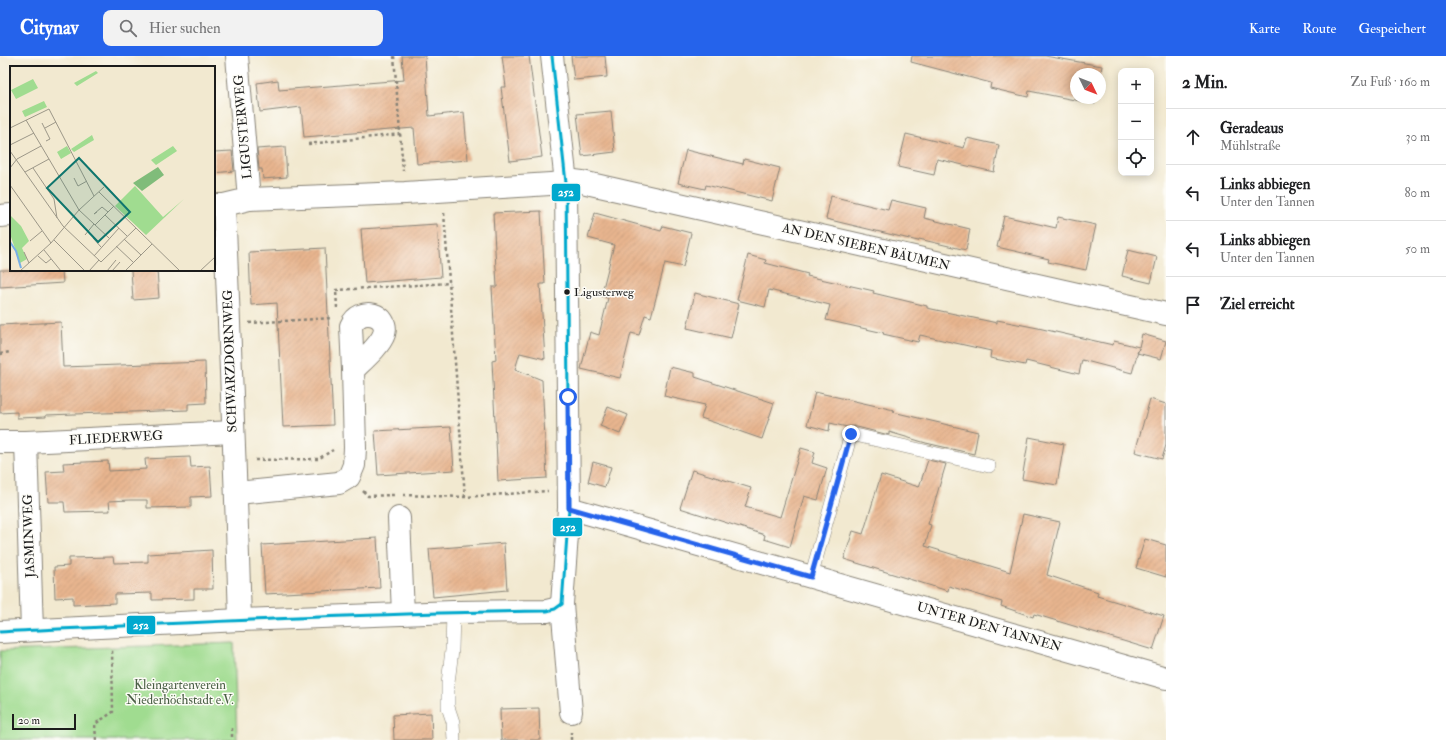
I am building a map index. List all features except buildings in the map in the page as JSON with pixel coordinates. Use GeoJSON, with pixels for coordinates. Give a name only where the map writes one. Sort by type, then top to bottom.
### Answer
{"type":"FeatureCollection","features":[{"type":"Feature","properties":{"kind":"street","name":"LIGUSTERWEG"},"geometry":{"type":"LineString","coordinates":[[237,56],[249,199]]}},
{"type":"Feature","properties":{"kind":"street"},"geometry":{"type":"LineString","coordinates":[[552,56],[566,182],[569,498],[562,604],[571,712]]}},
{"type":"Feature","properties":{"kind":"street"},"geometry":{"type":"LineString","coordinates":[[219,205],[249,199],[405,193],[566,182]]}},
{"type":"Feature","properties":{"kind":"street","name":"AN DEN SIEBEN BÄUMEN"},"geometry":{"type":"LineString","coordinates":[[566,182],[582,182],[1166,314]]}},
{"type":"Feature","properties":{"kind":"street","name":"SCHWARZDORNWEG"},"geometry":{"type":"LineString","coordinates":[[219,205],[235,461],[240,620]]}},
{"type":"Feature","properties":{"kind":"street"},"geometry":{"type":"LineString","coordinates":[[0,216],[10,215]]}},
{"type":"Feature","properties":{"kind":"street"},"geometry":{"type":"LineString","coordinates":[[236,493],[339,483],[349,477],[354,465],[356,448],[353,370]]}},
{"type":"Feature","properties":{"kind":"street","name":"FLIEDERWEG"},"geometry":{"type":"LineString","coordinates":[[0,442],[233,432]]}},
{"type":"Feature","properties":{"kind":"street","name":"JASMINWEG"},"geometry":{"type":"LineString","coordinates":[[26,442],[32,630]]}},
{"type":"Feature","properties":{"kind":"street","name":"UNTER DEN TANNEN"},"geometry":{"type":"LineString","coordinates":[[569,498],[811,577],[1166,678]]}},
{"type":"Feature","properties":{"kind":"street"},"geometry":{"type":"LineString","coordinates":[[399,518],[403,614]]}},
{"type":"Feature","properties":{"kind":"street"},"geometry":{"type":"LineString","coordinates":[[0,632],[112,628],[240,620],[547,610],[555,609],[562,604]]}},
{"type":"Feature","properties":{"kind":"lane"},"geometry":{"type":"LineString","coordinates":[[811,577],[851,434],[989,466]]}},
{"type":"Feature","properties":{"kind":"lane"},"geometry":{"type":"LineString","coordinates":[[453,612],[452,650],[448,683],[448,707],[453,722],[454,740]]}},
{"type":"Feature","properties":{"kind":"path"},"geometry":{"type":"LineString","coordinates":[[394,56],[405,193]]}},
{"type":"Feature","properties":{"kind":"path"},"geometry":{"type":"LineString","coordinates":[[308,144],[401,134]]}},
{"type":"Feature","properties":{"kind":"path"},"geometry":{"type":"LineString","coordinates":[[442,190],[465,497]]}},
{"type":"Feature","properties":{"kind":"path"},"geometry":{"type":"LineString","coordinates":[[0,354],[10,352]]}},
{"type":"Feature","properties":{"kind":"path"},"geometry":{"type":"LineString","coordinates":[[235,461],[318,460],[336,446]]}},
{"type":"Feature","properties":{"kind":"path"},"geometry":{"type":"LineString","coordinates":[[349,477],[368,496],[398,495],[465,497],[540,492],[569,498]]}},
{"type":"Feature","properties":{"kind":"path"},"geometry":{"type":"LineString","coordinates":[[96,740],[96,724],[113,712],[112,628]]}},
{"type":"Feature","properties":{"kind":"path"},"geometry":{"type":"LineString","coordinates":[[232,728],[232,740]]}},
{"type":"Feature","properties":{"kind":"green space","name":"Kleingartenverein Niederhöchstadt e.V."},"geometry":{"type":"Polygon","coordinates":[[[234,643],[237,740],[0,740],[0,651],[234,643]]]}},
{"type":"Feature","properties":{"kind":"transit line","name":"252"},"geometry":{"type":"LineString","coordinates":[[552,56],[566,183],[569,508],[562,604]]}},
{"type":"Feature","properties":{"kind":"transit line","name":"252"},"geometry":{"type":"LineString","coordinates":[[0,632],[342,616],[547,611],[555,609],[562,604]]}},
{"type":"Feature","properties":{"kind":"place","name":"Ligusterweg"},"geometry":{"type":"Point","coordinates":[567,292]}},
{"type":"Feature","properties":{"kind":"route"},"geometry":{"type":"LineString","coordinates":[[568,397],[569,508],[811,577],[851,434]]}}]}
